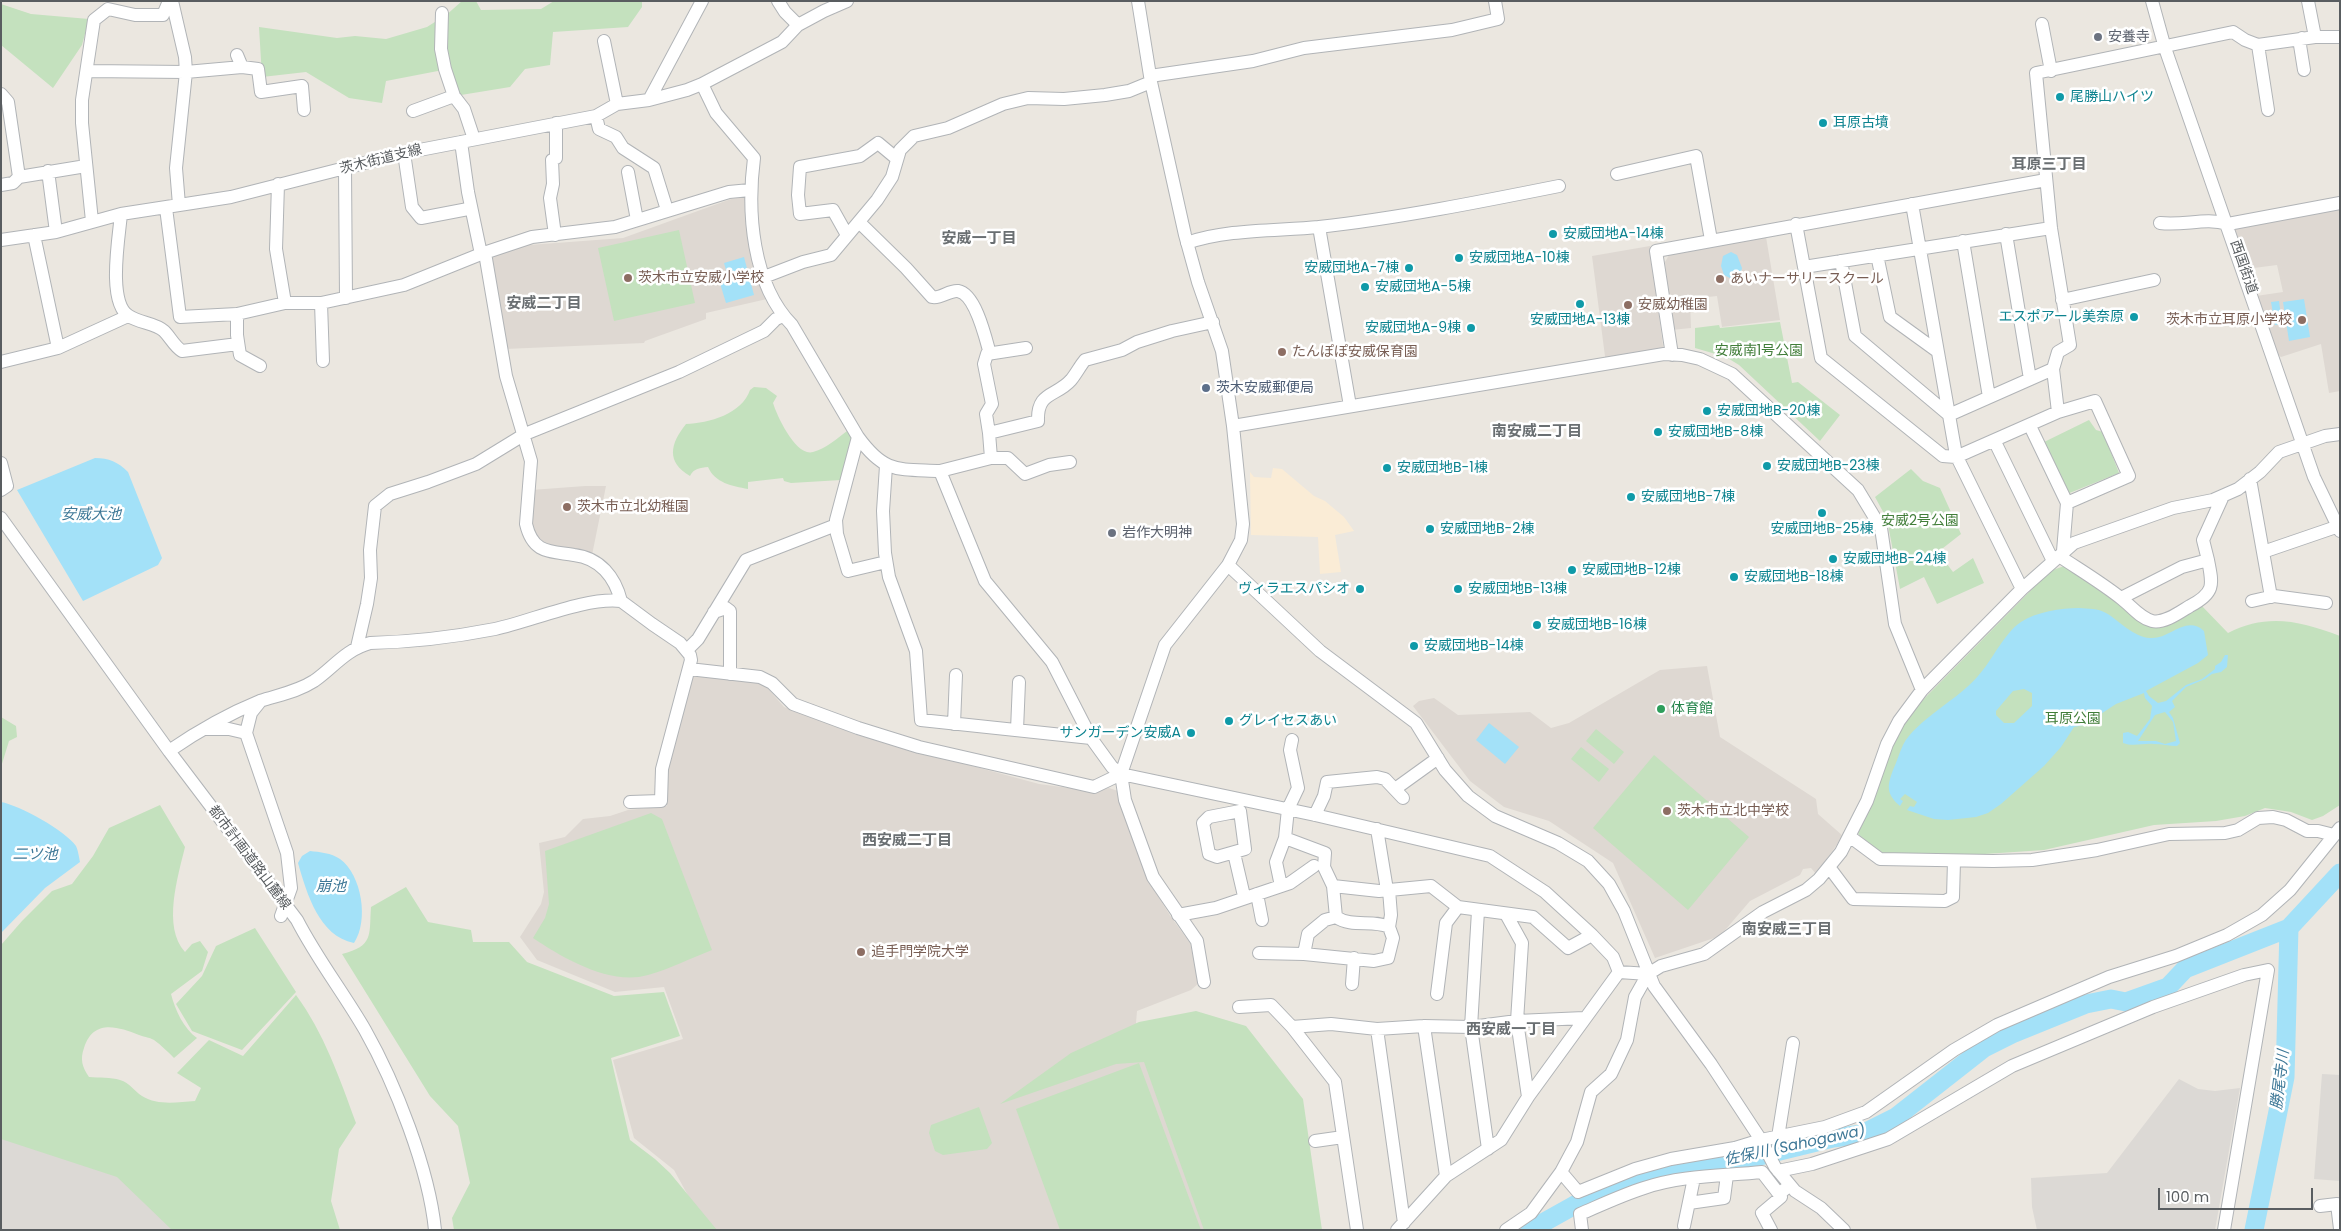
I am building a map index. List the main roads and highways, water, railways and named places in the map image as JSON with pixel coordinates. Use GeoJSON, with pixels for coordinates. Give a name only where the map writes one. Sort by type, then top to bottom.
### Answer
{"type":"FeatureCollection","features":[{"type":"Feature","properties":{"kind":"water"},"geometry":{"type":"Polygon","coordinates":[[[1731,252],[1737,255],[1742,268],[1740,276],[1734,280],[1724,275],[1721,266],[1723,256],[1731,252]]]}},
{"type":"Feature","properties":{"kind":"water"},"geometry":{"type":"Polygon","coordinates":[[[744,257],[754,295],[726,303],[719,280],[728,277],[724,263],[744,257]]]}},
{"type":"Feature","properties":{"kind":"water"},"geometry":{"type":"Polygon","coordinates":[[[2304,299],[2310,337],[2289,341],[2283,302],[2304,299]]]}},
{"type":"Feature","properties":{"kind":"water"},"geometry":{"type":"Polygon","coordinates":[[[2279,301],[2282,324],[2275,325],[2271,302],[2279,301]]]}},
{"type":"Feature","properties":{"kind":"water","name":"安威大池"},"geometry":{"type":"Polygon","coordinates":[[[95,458],[113,461],[128,472],[162,558],[158,565],[83,601],[17,490],[95,458]]]}},
{"type":"Feature","properties":{"kind":"water"},"geometry":{"type":"Polygon","coordinates":[[[2079,608],[2103,611],[2132,632],[2144,637],[2157,638],[2184,626],[2191,625],[2204,631],[2208,655],[2198,663],[2146,691],[2158,703],[2166,701],[2186,685],[2202,679],[2215,669],[2215,666],[2221,662],[2225,655],[2228,655],[2227,667],[2221,672],[2212,674],[2205,679],[2186,687],[2172,701],[2175,707],[2169,712],[2173,718],[2180,743],[2177,746],[2131,745],[2123,743],[2123,733],[2128,732],[2137,736],[2150,719],[2152,706],[2145,698],[2144,693],[2116,704],[2084,725],[2074,727],[2061,747],[2044,766],[1988,813],[1976,817],[1948,820],[1934,819],[1907,810],[1910,806],[1914,807],[1917,802],[1905,794],[1900,799],[1903,801],[1900,806],[1895,802],[1890,794],[1889,785],[1903,745],[1909,736],[1927,718],[1970,685],[2009,633],[2021,622],[2041,613],[2079,608]],[[2024,689],[2013,691],[1996,711],[1996,715],[2004,723],[2014,723],[2032,706],[2032,693],[2024,689]],[[2165,712],[2155,715],[2138,741],[2156,741],[2165,744],[2176,741],[2173,722],[2165,712]]]}},
{"type":"Feature","properties":{"kind":"water"},"geometry":{"type":"Polygon","coordinates":[[[1489,723],[1519,747],[1505,764],[1476,740],[1489,723]]]}},
{"type":"Feature","properties":{"kind":"water","name":"二ツ池"},"geometry":{"type":"Polygon","coordinates":[[[1,802],[30,813],[63,833],[76,846],[80,862],[45,888],[1,933],[1,802]]]}},
{"type":"Feature","properties":{"kind":"water","name":"崩池"},"geometry":{"type":"Polygon","coordinates":[[[310,851],[337,857],[348,866],[354,876],[361,899],[362,911],[359,934],[354,943],[342,939],[332,932],[323,923],[310,900],[298,863],[302,856],[310,851]]]}},
{"type":"Feature","properties":{"kind":"waterway","name":"佐保川 (Sahogawa)"},"geometry":{"type":"LineString","coordinates":[[1530,1230],[1582,1201],[1643,1174],[1689,1165],[1743,1160],[1833,1138],[1862,1134],[1896,1117],[1984,1048],[2012,1034],[2086,1004],[2111,999],[2126,1002],[2168,987],[2185,969],[2289,928],[2340,873]]}},
{"type":"Feature","properties":{"kind":"waterway","name":"勝尾寺川"},"geometry":{"type":"LineString","coordinates":[[2254,1230],[2285,1077],[2289,928]]}},
{"type":"Feature","properties":{"kind":"place","name":"安養寺"},"geometry":{"type":"Point","coordinates":[2098,37]}},
{"type":"Feature","properties":{"kind":"place","name":"尾勝山ハイツ"},"geometry":{"type":"Point","coordinates":[2060,97]}},
{"type":"Feature","properties":{"kind":"place","name":"耳原古墳"},"geometry":{"type":"Point","coordinates":[1823,123]}},
{"type":"Feature","properties":{"kind":"place","name":"安威団地A-14棟"},"geometry":{"type":"Point","coordinates":[1553,234]}},
{"type":"Feature","properties":{"kind":"place","name":"安威団地A-10棟"},"geometry":{"type":"Point","coordinates":[1459,258]}},
{"type":"Feature","properties":{"kind":"place","name":"安威団地A-7棟"},"geometry":{"type":"Point","coordinates":[1409,268]}},
{"type":"Feature","properties":{"kind":"place","name":"茨木市立安威小学校"},"geometry":{"type":"Point","coordinates":[628,278]}},
{"type":"Feature","properties":{"kind":"place","name":"あいナーサリースクール"},"geometry":{"type":"Point","coordinates":[1720,279]}},
{"type":"Feature","properties":{"kind":"place","name":"安威団地A-5棟"},"geometry":{"type":"Point","coordinates":[1365,287]}},
{"type":"Feature","properties":{"kind":"place","name":"安威団地A-13棟"},"geometry":{"type":"Point","coordinates":[1580,304]}},
{"type":"Feature","properties":{"kind":"place","name":"安威幼稚園"},"geometry":{"type":"Point","coordinates":[1628,305]}},
{"type":"Feature","properties":{"kind":"place","name":"エスポアール美奈原"},"geometry":{"type":"Point","coordinates":[2134,317]}},
{"type":"Feature","properties":{"kind":"place","name":"茨木市立耳原小学校"},"geometry":{"type":"Point","coordinates":[2302,320]}},
{"type":"Feature","properties":{"kind":"place","name":"安威団地A-9棟"},"geometry":{"type":"Point","coordinates":[1471,328]}},
{"type":"Feature","properties":{"kind":"place","name":"たんぽぽ安威保育園"},"geometry":{"type":"Point","coordinates":[1282,352]}},
{"type":"Feature","properties":{"kind":"place","name":"茨木安威郵便局"},"geometry":{"type":"Point","coordinates":[1206,388]}},
{"type":"Feature","properties":{"kind":"place","name":"安威団地B-20棟"},"geometry":{"type":"Point","coordinates":[1707,411]}},
{"type":"Feature","properties":{"kind":"place","name":"安威団地B-8棟"},"geometry":{"type":"Point","coordinates":[1658,432]}},
{"type":"Feature","properties":{"kind":"place","name":"安威団地B-23棟"},"geometry":{"type":"Point","coordinates":[1767,466]}},
{"type":"Feature","properties":{"kind":"place","name":"安威団地B-1棟"},"geometry":{"type":"Point","coordinates":[1387,468]}},
{"type":"Feature","properties":{"kind":"place","name":"安威団地B-7棟"},"geometry":{"type":"Point","coordinates":[1631,497]}},
{"type":"Feature","properties":{"kind":"place","name":"茨木市立北幼稚園"},"geometry":{"type":"Point","coordinates":[567,507]}},
{"type":"Feature","properties":{"kind":"place","name":"安威団地B-25棟"},"geometry":{"type":"Point","coordinates":[1822,513]}},
{"type":"Feature","properties":{"kind":"place","name":"安威団地B-2棟"},"geometry":{"type":"Point","coordinates":[1430,529]}},
{"type":"Feature","properties":{"kind":"place","name":"岩作大明神"},"geometry":{"type":"Point","coordinates":[1112,533]}},
{"type":"Feature","properties":{"kind":"place","name":"安威団地B-24棟"},"geometry":{"type":"Point","coordinates":[1833,559]}},
{"type":"Feature","properties":{"kind":"place","name":"安威団地B-12棟"},"geometry":{"type":"Point","coordinates":[1572,570]}},
{"type":"Feature","properties":{"kind":"place","name":"安威団地B-18棟"},"geometry":{"type":"Point","coordinates":[1734,577]}},
{"type":"Feature","properties":{"kind":"place","name":"ヴィラエスパシオ"},"geometry":{"type":"Point","coordinates":[1360,589]}},
{"type":"Feature","properties":{"kind":"place","name":"安威団地B-13棟"},"geometry":{"type":"Point","coordinates":[1458,589]}},
{"type":"Feature","properties":{"kind":"place","name":"安威団地B-16棟"},"geometry":{"type":"Point","coordinates":[1537,625]}},
{"type":"Feature","properties":{"kind":"place","name":"安威団地B-14棟"},"geometry":{"type":"Point","coordinates":[1414,646]}},
{"type":"Feature","properties":{"kind":"place","name":"体育館"},"geometry":{"type":"Point","coordinates":[1661,709]}},
{"type":"Feature","properties":{"kind":"place","name":"グレイセスあい"},"geometry":{"type":"Point","coordinates":[1229,721]}},
{"type":"Feature","properties":{"kind":"place","name":"サンガーデン安威A"},"geometry":{"type":"Point","coordinates":[1191,733]}},
{"type":"Feature","properties":{"kind":"place","name":"茨木市立北中学校"},"geometry":{"type":"Point","coordinates":[1667,811]}},
{"type":"Feature","properties":{"kind":"place","name":"追手門学院大学"},"geometry":{"type":"Point","coordinates":[861,952]}},
{"type":"Feature","properties":{"kind":"district","name":"耳原三丁目"},"geometry":{"type":"Point","coordinates":[2049,165]}},
{"type":"Feature","properties":{"kind":"district","name":"安威一丁目"},"geometry":{"type":"Point","coordinates":[979,239]}},
{"type":"Feature","properties":{"kind":"district","name":"安威二丁目"},"geometry":{"type":"Point","coordinates":[544,304]}},
{"type":"Feature","properties":{"kind":"district","name":"南安威二丁目"},"geometry":{"type":"Point","coordinates":[1537,432]}},
{"type":"Feature","properties":{"kind":"district","name":"西安威二丁目"},"geometry":{"type":"Point","coordinates":[907,841]}},
{"type":"Feature","properties":{"kind":"district","name":"南安威三丁目"},"geometry":{"type":"Point","coordinates":[1787,930]}},
{"type":"Feature","properties":{"kind":"district","name":"西安威一丁目"},"geometry":{"type":"Point","coordinates":[1511,1030]}},
{"type":"Feature","properties":{"kind":"park label","name":"安威南1号公園"},"geometry":{"type":"Point","coordinates":[1759,351]}},
{"type":"Feature","properties":{"kind":"park label","name":"安威2号公園"},"geometry":{"type":"Point","coordinates":[1920,521]}},
{"type":"Feature","properties":{"kind":"park label","name":"耳原公園"},"geometry":{"type":"Point","coordinates":[2073,719]}}]}
